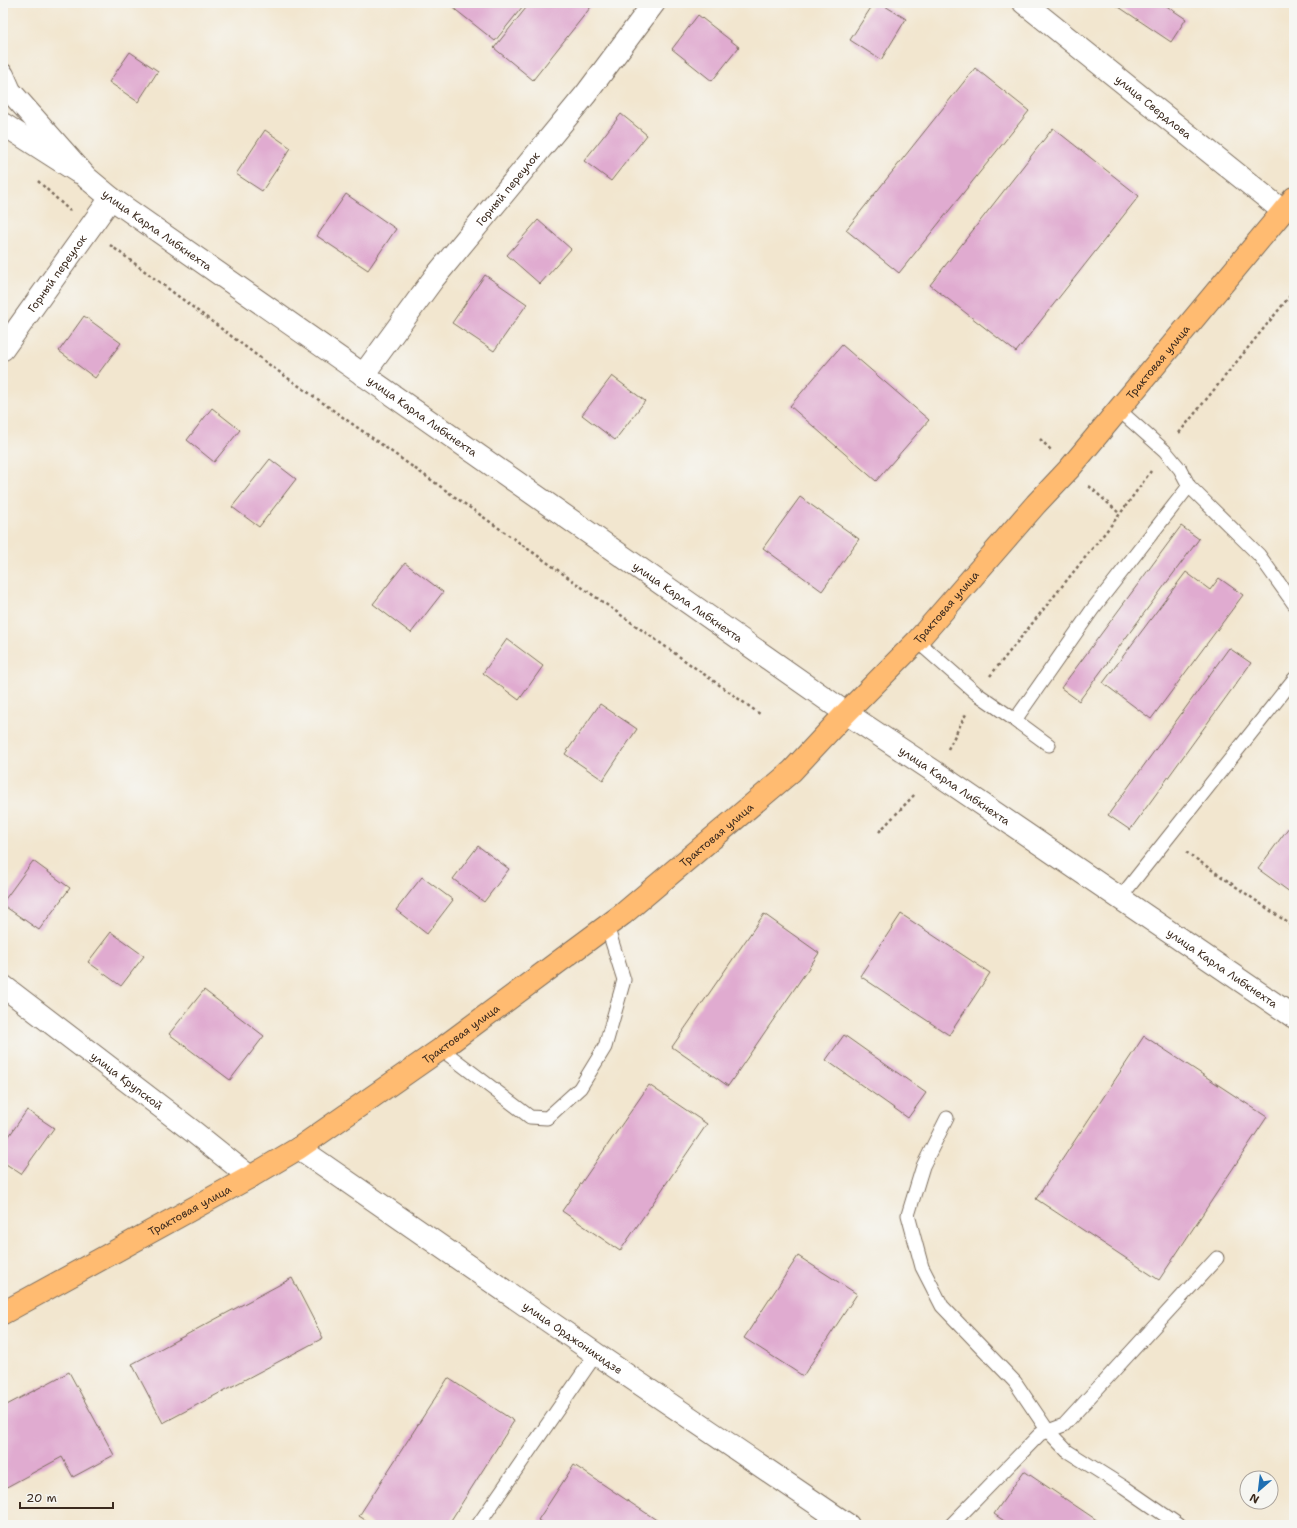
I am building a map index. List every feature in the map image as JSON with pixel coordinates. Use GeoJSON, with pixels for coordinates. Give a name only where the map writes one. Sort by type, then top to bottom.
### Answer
{"type":"FeatureCollection","features":[{"type":"Feature","properties":{"kind":"main road","name":"Трактовая улица"},"geometry":{"type":"LineString","coordinates":[[3,1313],[250,1177],[299,1148],[441,1049],[608,926],[792,771],[846,713],[917,641],[1036,504],[1070,468],[1288,205]]}},
{"type":"Feature","properties":{"kind":"street","name":"Горный переулок"},"geometry":{"type":"LineString","coordinates":[[363,375],[434,278],[586,94],[654,3]]}},
{"type":"Feature","properties":{"kind":"street","name":"улица Свердлова"},"geometry":{"type":"LineString","coordinates":[[1024,3],[1288,205]]}},
{"type":"Feature","properties":{"kind":"street","name":"улица Карла Либкнехта"},"geometry":{"type":"LineString","coordinates":[[3,75],[10,91],[87,178]]}},
{"type":"Feature","properties":{"kind":"street","name":"улица Карла Либкнехта"},"geometry":{"type":"LineString","coordinates":[[3,124],[87,178],[111,198],[846,713],[1294,1017]]}},
{"type":"Feature","properties":{"kind":"street","name":"Горный переулок"},"geometry":{"type":"LineString","coordinates":[[3,350],[111,198]]}},
{"type":"Feature","properties":{"kind":"street","name":"улица Крупской"},"geometry":{"type":"LineString","coordinates":[[3,986],[250,1177]]}},
{"type":"Feature","properties":{"kind":"street","name":"улица Орджоникидзе"},"geometry":{"type":"LineString","coordinates":[[299,1148],[596,1354],[848,1525]]}},
{"type":"Feature","properties":{"kind":"lane"},"geometry":{"type":"LineString","coordinates":[[1119,410],[1165,451],[1180,469],[1190,486],[1259,555],[1294,604]]}},
{"type":"Feature","properties":{"kind":"lane"},"geometry":{"type":"LineString","coordinates":[[1016,720],[1092,610],[1190,486]]}},
{"type":"Feature","properties":{"kind":"lane"},"geometry":{"type":"LineString","coordinates":[[917,641],[976,693],[1016,720],[1049,745]]}},
{"type":"Feature","properties":{"kind":"lane"},"geometry":{"type":"LineString","coordinates":[[1120,898],[1294,679]]}},
{"type":"Feature","properties":{"kind":"lane"},"geometry":{"type":"LineString","coordinates":[[441,1049],[530,1117],[547,1118],[580,1088],[606,1047],[624,980],[608,926]]}},
{"type":"Feature","properties":{"kind":"lane"},"geometry":{"type":"LineString","coordinates":[[947,1118],[923,1166],[908,1215],[922,1267],[942,1306],[1015,1382],[1048,1431],[1068,1451],[1179,1525]]}},
{"type":"Feature","properties":{"kind":"lane"},"geometry":{"type":"LineString","coordinates":[[951,1525],[1040,1434],[1064,1425],[1217,1258]]}},
{"type":"Feature","properties":{"kind":"lane"},"geometry":{"type":"LineString","coordinates":[[478,1525],[596,1354]]}},
{"type":"Feature","properties":{"kind":"path"},"geometry":{"type":"LineString","coordinates":[[37,180],[89,229],[271,366],[760,714]]}},
{"type":"Feature","properties":{"kind":"path"},"geometry":{"type":"LineString","coordinates":[[879,832],[935,772],[960,728],[976,693],[1120,514],[1165,451],[1294,291]]}},
{"type":"Feature","properties":{"kind":"path"},"geometry":{"type":"LineString","coordinates":[[1166,839],[1220,874],[1294,928]]}},
{"type":"Feature","properties":{"kind":"building"},"geometry":{"type":"Polygon","coordinates":[[[447,3],[519,3],[523,6],[495,41],[447,3]]]}},
{"type":"Feature","properties":{"kind":"building"},"geometry":{"type":"Polygon","coordinates":[[[530,3],[594,3],[533,80],[494,48],[530,3]]]}},
{"type":"Feature","properties":{"kind":"building"},"geometry":{"type":"Polygon","coordinates":[[[874,3],[880,3],[906,19],[881,60],[850,40],[874,3]]]}},
{"type":"Feature","properties":{"kind":"building"},"geometry":{"type":"Polygon","coordinates":[[[1113,3],[1162,3],[1186,19],[1171,42],[1113,3]]]}},
{"type":"Feature","properties":{"kind":"building"},"geometry":{"type":"Polygon","coordinates":[[[698,15],[739,47],[712,81],[672,49],[698,15]]]}},
{"type":"Feature","properties":{"kind":"building"},"geometry":{"type":"Polygon","coordinates":[[[130,52],[158,71],[138,102],[109,82],[130,52]]]}},
{"type":"Feature","properties":{"kind":"building"},"geometry":{"type":"Polygon","coordinates":[[[975,68],[1029,111],[899,273],[846,230],[975,68]]]}},
{"type":"Feature","properties":{"kind":"building"},"geometry":{"type":"Polygon","coordinates":[[[621,114],[647,135],[611,181],[584,161],[621,114]]]}},
{"type":"Feature","properties":{"kind":"building"},"geometry":{"type":"Polygon","coordinates":[[[1053,128],[1139,196],[1016,352],[930,285],[1053,128]]]}},
{"type":"Feature","properties":{"kind":"building"},"geometry":{"type":"Polygon","coordinates":[[[265,130],[291,148],[262,191],[236,174],[265,130]]]}},
{"type":"Feature","properties":{"kind":"building"},"geometry":{"type":"Polygon","coordinates":[[[346,194],[396,229],[368,270],[317,236],[346,194]]]}},
{"type":"Feature","properties":{"kind":"building"},"geometry":{"type":"Polygon","coordinates":[[[538,220],[571,249],[540,284],[507,255],[538,220]]]}},
{"type":"Feature","properties":{"kind":"building"},"geometry":{"type":"Polygon","coordinates":[[[485,275],[527,304],[494,351],[452,323],[485,275]]]}},
{"type":"Feature","properties":{"kind":"building"},"geometry":{"type":"Polygon","coordinates":[[[84,316],[121,343],[95,378],[59,351],[84,316]]]}},
{"type":"Feature","properties":{"kind":"building"},"geometry":{"type":"Polygon","coordinates":[[[842,345],[929,420],[876,481],[790,406],[842,345]]]}},
{"type":"Feature","properties":{"kind":"building"},"geometry":{"type":"Polygon","coordinates":[[[612,376],[645,401],[615,440],[582,415],[612,376]]]}},
{"type":"Feature","properties":{"kind":"building"},"geometry":{"type":"Polygon","coordinates":[[[212,408],[240,430],[214,462],[187,440],[212,408]]]}},
{"type":"Feature","properties":{"kind":"building"},"geometry":{"type":"Polygon","coordinates":[[[270,459],[296,479],[259,527],[232,507],[270,459]]]}},
{"type":"Feature","properties":{"kind":"building"},"geometry":{"type":"Polygon","coordinates":[[[800,497],[859,539],[822,591],[763,548],[800,497]]]}},
{"type":"Feature","properties":{"kind":"building"},"geometry":{"type":"Polygon","coordinates":[[[1181,526],[1199,539],[1079,701],[1061,688],[1181,526]]]}},
{"type":"Feature","properties":{"kind":"building"},"geometry":{"type":"Polygon","coordinates":[[[405,563],[443,592],[411,633],[373,604],[405,563]]]}},
{"type":"Feature","properties":{"kind":"building"},"geometry":{"type":"Polygon","coordinates":[[[1186,572],[1210,590],[1219,578],[1243,595],[1151,719],[1103,683],[1186,572]]]}},
{"type":"Feature","properties":{"kind":"building"},"geometry":{"type":"Polygon","coordinates":[[[507,639],[543,666],[519,700],[483,673],[507,639]]]}},
{"type":"Feature","properties":{"kind":"building"},"geometry":{"type":"Polygon","coordinates":[[[1229,648],[1251,663],[1130,830],[1108,815],[1229,648]]]}},
{"type":"Feature","properties":{"kind":"building"},"geometry":{"type":"Polygon","coordinates":[[[600,704],[637,729],[603,780],[565,754],[600,704]]]}},
{"type":"Feature","properties":{"kind":"building"},"geometry":{"type":"Polygon","coordinates":[[[1289,827],[1294,830],[1294,895],[1258,869],[1289,827]]]}},
{"type":"Feature","properties":{"kind":"building"},"geometry":{"type":"Polygon","coordinates":[[[478,846],[509,869],[484,902],[453,879],[478,846]]]}},
{"type":"Feature","properties":{"kind":"building"},"geometry":{"type":"Polygon","coordinates":[[[33,861],[70,888],[39,930],[3,905],[3,902],[33,861]]]}},
{"type":"Feature","properties":{"kind":"building"},"geometry":{"type":"Polygon","coordinates":[[[422,877],[453,900],[427,934],[396,910],[422,877]]]}},
{"type":"Feature","properties":{"kind":"building"},"geometry":{"type":"Polygon","coordinates":[[[764,914],[819,953],[728,1086],[672,1047],[764,914]]]}},
{"type":"Feature","properties":{"kind":"building"},"geometry":{"type":"Polygon","coordinates":[[[901,914],[990,973],[949,1035],[860,976],[901,914]]]}},
{"type":"Feature","properties":{"kind":"building"},"geometry":{"type":"Polygon","coordinates":[[[111,932],[144,956],[121,986],[88,962],[111,932]]]}},
{"type":"Feature","properties":{"kind":"building"},"geometry":{"type":"Polygon","coordinates":[[[204,990],[264,1036],[230,1080],[169,1034],[204,990]]]}},
{"type":"Feature","properties":{"kind":"building"},"geometry":{"type":"Polygon","coordinates":[[[844,1035],[926,1093],[908,1118],[826,1060],[844,1035]]]}},
{"type":"Feature","properties":{"kind":"building"},"geometry":{"type":"Polygon","coordinates":[[[1144,1036],[1267,1117],[1159,1280],[1036,1199],[1144,1036]]]}},
{"type":"Feature","properties":{"kind":"building"},"geometry":{"type":"Polygon","coordinates":[[[649,1085],[707,1124],[620,1251],[562,1211],[649,1085]]]}},
{"type":"Feature","properties":{"kind":"building"},"geometry":{"type":"Polygon","coordinates":[[[27,1110],[54,1128],[21,1174],[3,1162],[3,1145],[27,1110]]]}},
{"type":"Feature","properties":{"kind":"building"},"geometry":{"type":"Polygon","coordinates":[[[798,1256],[857,1294],[803,1376],[744,1338],[798,1256]]]}},
{"type":"Feature","properties":{"kind":"building"},"geometry":{"type":"Polygon","coordinates":[[[292,1278],[323,1338],[163,1423],[132,1364],[292,1278]]]}},
{"type":"Feature","properties":{"kind":"building"},"geometry":{"type":"Polygon","coordinates":[[[69,1372],[114,1455],[73,1477],[62,1457],[3,1489],[3,1407],[69,1372]]]}},
{"type":"Feature","properties":{"kind":"building"},"geometry":{"type":"Polygon","coordinates":[[[448,1378],[514,1421],[448,1525],[373,1525],[359,1516],[448,1378]]]}},
{"type":"Feature","properties":{"kind":"building"},"geometry":{"type":"Polygon","coordinates":[[[574,1465],[664,1525],[545,1525],[538,1520],[574,1465]]]}},
{"type":"Feature","properties":{"kind":"building"},"geometry":{"type":"Polygon","coordinates":[[[1024,1471],[1104,1525],[1010,1525],[994,1514],[1024,1471]]]}}]}
